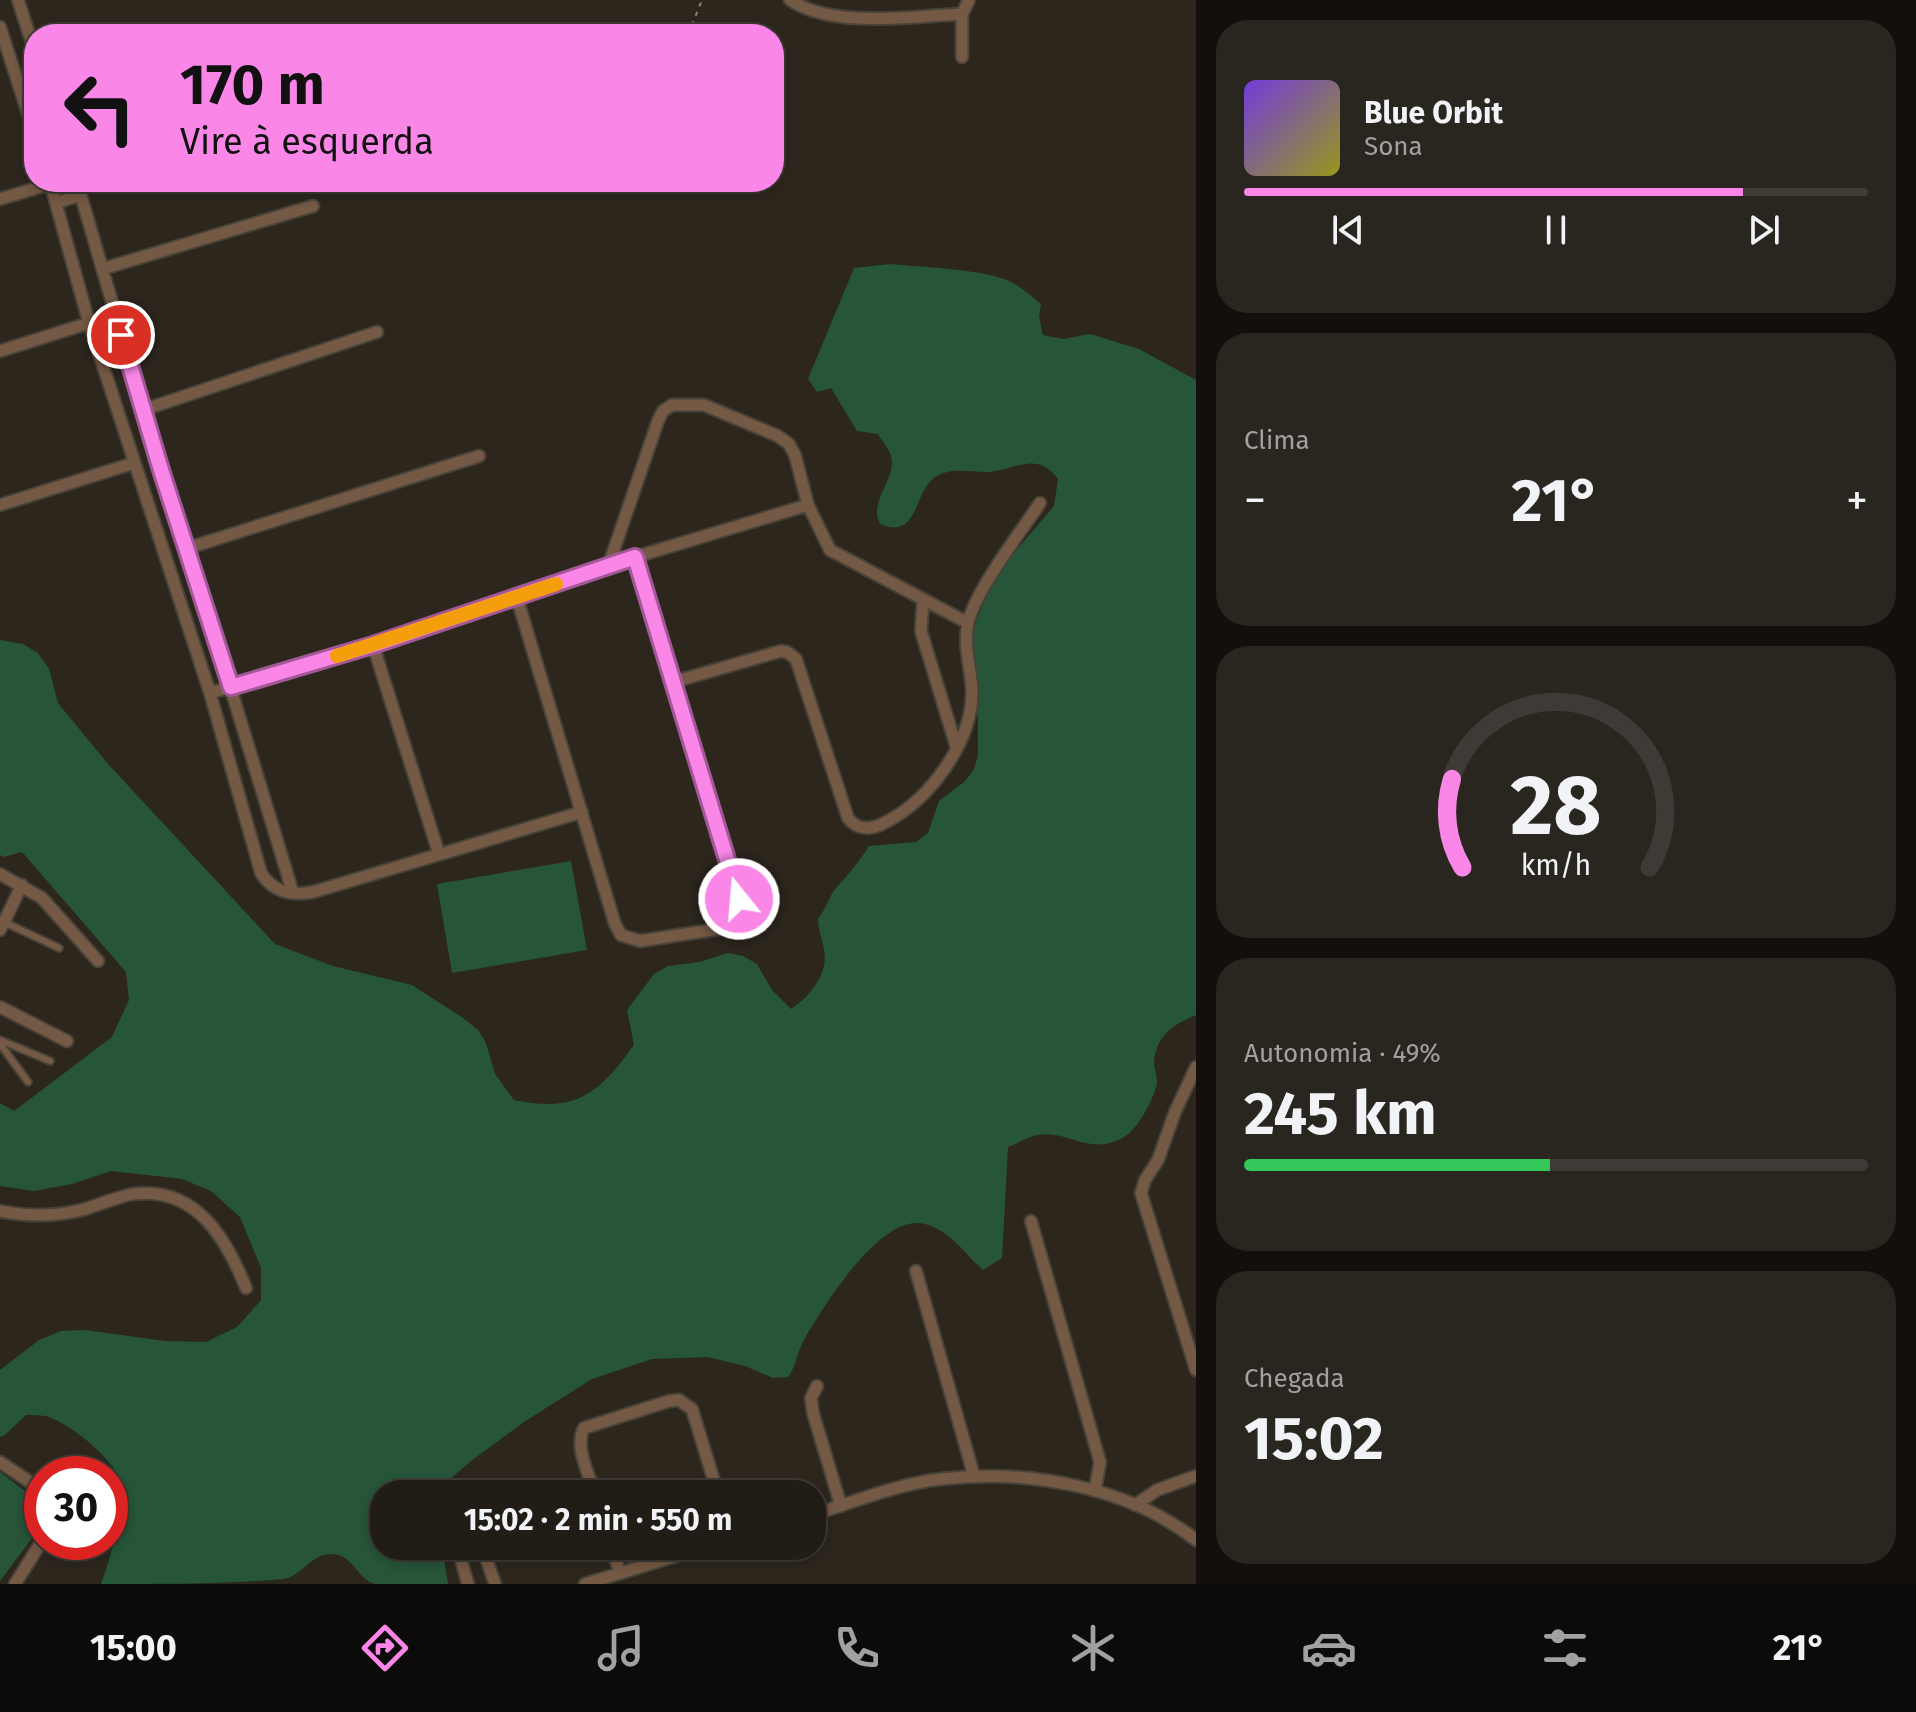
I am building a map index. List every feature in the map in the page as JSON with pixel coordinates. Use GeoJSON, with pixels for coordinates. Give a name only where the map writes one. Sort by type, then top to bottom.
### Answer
{"type":"FeatureCollection","features":[{"type":"Feature","properties":{"kind":"street"},"geometry":{"type":"LineString","coordinates":[[18,0],[26,24]]}},
{"type":"Feature","properties":{"kind":"street"},"geometry":{"type":"LineString","coordinates":[[790,0],[802,8],[826,16],[962,14]]}},
{"type":"Feature","properties":{"kind":"street"},"geometry":{"type":"LineString","coordinates":[[962,57],[962,14],[969,0]]}},
{"type":"Feature","properties":{"kind":"street"},"geometry":{"type":"LineString","coordinates":[[0,27],[3,46],[24,104]]}},
{"type":"Feature","properties":{"kind":"street"},"geometry":{"type":"LineString","coordinates":[[0,199],[24,191]]}},
{"type":"Feature","properties":{"kind":"street"},"geometry":{"type":"LineString","coordinates":[[53,192],[89,323],[210,693],[261,873],[275,889],[293,893],[313,892],[582,812]]}},
{"type":"Feature","properties":{"kind":"street"},"geometry":{"type":"LineString","coordinates":[[79,192],[161,470],[188,548],[293,893]]}},
{"type":"Feature","properties":{"kind":"street"},"geometry":{"type":"LineString","coordinates":[[56,203],[80,195]]}},
{"type":"Feature","properties":{"kind":"street"},"geometry":{"type":"LineString","coordinates":[[102,269],[313,206]]}},
{"type":"Feature","properties":{"kind":"street"},"geometry":{"type":"LineString","coordinates":[[0,351],[89,323]]}},
{"type":"Feature","properties":{"kind":"street"},"geometry":{"type":"LineString","coordinates":[[143,410],[377,332]]}},
{"type":"Feature","properties":{"kind":"street"},"geometry":{"type":"LineString","coordinates":[[608,567],[663,411],[672,405],[704,405],[778,436],[789,444],[795,455],[808,505],[830,550],[968,623]]}},
{"type":"Feature","properties":{"kind":"street"},"geometry":{"type":"LineString","coordinates":[[188,548],[479,456]]}},
{"type":"Feature","properties":{"kind":"street"},"geometry":{"type":"LineString","coordinates":[[0,505],[134,463]]}},
{"type":"Feature","properties":{"kind":"street"},"geometry":{"type":"LineString","coordinates":[[138,478],[161,470]]}},
{"type":"Feature","properties":{"kind":"street"},"geometry":{"type":"LineString","coordinates":[[673,682],[781,651],[792,655],[796,659],[848,818],[861,828],[886,822],[919,801],[945,771],[972,703],[968,623],[996,569],[1040,503]]}},
{"type":"Feature","properties":{"kind":"street"},"geometry":{"type":"LineString","coordinates":[[210,693],[373,645],[635,557],[808,505]]}},
{"type":"Feature","properties":{"kind":"street"},"geometry":{"type":"LineString","coordinates":[[517,598],[615,924],[621,935],[640,941],[731,927],[741,910],[739,899],[635,557]]}},
{"type":"Feature","properties":{"kind":"street"},"geometry":{"type":"LineString","coordinates":[[923,601],[921,631],[957,746]]}},
{"type":"Feature","properties":{"kind":"street"},"geometry":{"type":"LineString","coordinates":[[373,645],[439,854]]}},
{"type":"Feature","properties":{"kind":"street"},"geometry":{"type":"LineString","coordinates":[[0,875],[42,898],[98,961]]}},
{"type":"Feature","properties":{"kind":"street"},"geometry":{"type":"LineString","coordinates":[[2,926],[22,885]]}},
{"type":"Feature","properties":{"kind":"street"},"geometry":{"type":"LineString","coordinates":[[0,1007],[67,1041]]}},
{"type":"Feature","properties":{"kind":"street"},"geometry":{"type":"LineString","coordinates":[[1196,1067],[1175,1112],[1158,1160],[1141,1188],[1141,1199],[1196,1370]]}},
{"type":"Feature","properties":{"kind":"street"},"geometry":{"type":"LineString","coordinates":[[0,1211],[25,1216],[56,1216],[129,1195],[165,1195],[184,1202],[213,1224],[246,1288]]}},
{"type":"Feature","properties":{"kind":"street"},"geometry":{"type":"LineString","coordinates":[[1031,1221],[1100,1462],[1095,1491]]}},
{"type":"Feature","properties":{"kind":"street"},"geometry":{"type":"LineString","coordinates":[[916,1271],[974,1476]]}},
{"type":"Feature","properties":{"kind":"street"},"geometry":{"type":"LineString","coordinates":[[817,1386],[811,1398],[813,1413],[841,1506]]}},
{"type":"Feature","properties":{"kind":"street"},"geometry":{"type":"LineString","coordinates":[[591,1480],[580,1447],[584,1428],[679,1400],[692,1409],[714,1480]]}},
{"type":"Feature","properties":{"kind":"street"},"geometry":{"type":"LineString","coordinates":[[0,1462],[24,1478]]}},
{"type":"Feature","properties":{"kind":"street"},"geometry":{"type":"LineString","coordinates":[[826,1511],[910,1484],[940,1479],[974,1476],[1025,1478],[1095,1491],[1135,1505],[1196,1540]]}},
{"type":"Feature","properties":{"kind":"street"},"geometry":{"type":"LineString","coordinates":[[1135,1505],[1157,1490],[1196,1476]]}},
{"type":"Feature","properties":{"kind":"street"},"geometry":{"type":"LineString","coordinates":[[15,1584],[30,1560]]}},
{"type":"Feature","properties":{"kind":"street"},"geometry":{"type":"LineString","coordinates":[[461,1560],[468,1584]]}},
{"type":"Feature","properties":{"kind":"street"},"geometry":{"type":"LineString","coordinates":[[487,1560],[495,1584]]}},
{"type":"Feature","properties":{"kind":"street"},"geometry":{"type":"LineString","coordinates":[[616,1560],[620,1573]]}},
{"type":"Feature","properties":{"kind":"street"},"geometry":{"type":"LineString","coordinates":[[585,1584],[662,1560]]}},
{"type":"Feature","properties":{"kind":"lane"},"geometry":{"type":"LineString","coordinates":[[2,926],[59,948]]}},
{"type":"Feature","properties":{"kind":"lane"},"geometry":{"type":"LineString","coordinates":[[0,1042],[50,1061]]}},
{"type":"Feature","properties":{"kind":"lane"},"geometry":{"type":"LineString","coordinates":[[0,1042],[28,1082]]}},
{"type":"Feature","properties":{"kind":"path"},"geometry":{"type":"LineString","coordinates":[[692,24],[702,0]]}},
{"type":"Feature","properties":{"kind":"green space"},"geometry":{"type":"Polygon","coordinates":[[[890,264],[964,271],[1004,279],[1041,304],[1039,317],[1043,335],[1063,339],[1090,334],[1139,349],[1196,380],[1196,1015],[1173,1027],[1159,1044],[1154,1062],[1156,1087],[1146,1110],[1132,1131],[1114,1142],[1092,1144],[1049,1134],[1033,1136],[1008,1147],[1002,1258],[983,1270],[950,1237],[934,1227],[908,1224],[890,1232],[856,1264],[840,1285],[805,1338],[788,1377],[773,1378],[745,1366],[708,1357],[652,1359],[592,1379],[524,1422],[471,1461],[451,1480],[370,1480],[370,1560],[444,1560],[448,1584],[375,1584],[363,1577],[345,1558],[331,1554],[318,1557],[284,1579],[101,1584],[109,1560],[128,1560],[128,1456],[103,1456],[78,1434],[45,1416],[26,1415],[0,1437],[0,1370],[39,1340],[61,1331],[85,1330],[165,1341],[206,1342],[237,1327],[261,1300],[261,1268],[240,1217],[211,1191],[182,1179],[111,1171],[72,1184],[34,1191],[0,1186],[0,1103],[14,1111],[112,1037],[129,1000],[126,972],[22,852],[4,857],[0,855],[0,640],[23,644],[38,653],[49,669],[58,703],[109,765],[275,944],[333,966],[412,985],[463,1018],[478,1030],[486,1043],[495,1074],[514,1100],[554,1104],[584,1096],[597,1087],[634,1045],[627,1010],[654,974],[668,966],[699,962],[728,953],[743,956],[757,964],[772,990],[791,1009],[805,998],[821,976],[825,958],[818,918],[835,889],[869,846],[916,842],[928,833],[939,801],[973,771],[978,756],[978,719],[967,655],[976,621],[991,585],[1007,561],[1054,506],[1058,479],[1042,465],[1034,464],[989,472],[947,472],[927,485],[909,521],[902,526],[880,524],[878,507],[892,465],[889,451],[878,434],[857,431],[831,388],[817,392],[808,379],[854,268],[890,264]]]}},
{"type":"Feature","properties":{"kind":"green space"},"geometry":{"type":"Polygon","coordinates":[[[571,861],[587,950],[452,973],[437,884],[571,861]]]}},
{"type":"Feature","properties":{"kind":"green space"},"geometry":{"type":"Polygon","coordinates":[[[0,1472],[24,1490],[24,1549],[0,1581],[0,1472]]]}},
{"type":"Feature","properties":{"kind":"slow traffic"},"geometry":{"type":"LineString","coordinates":[[337,656],[556,584]]}},
{"type":"Feature","properties":{"kind":"route"},"geometry":{"type":"LineString","coordinates":[[121,335],[231,687],[373,645],[635,557],[739,899]]}}]}
